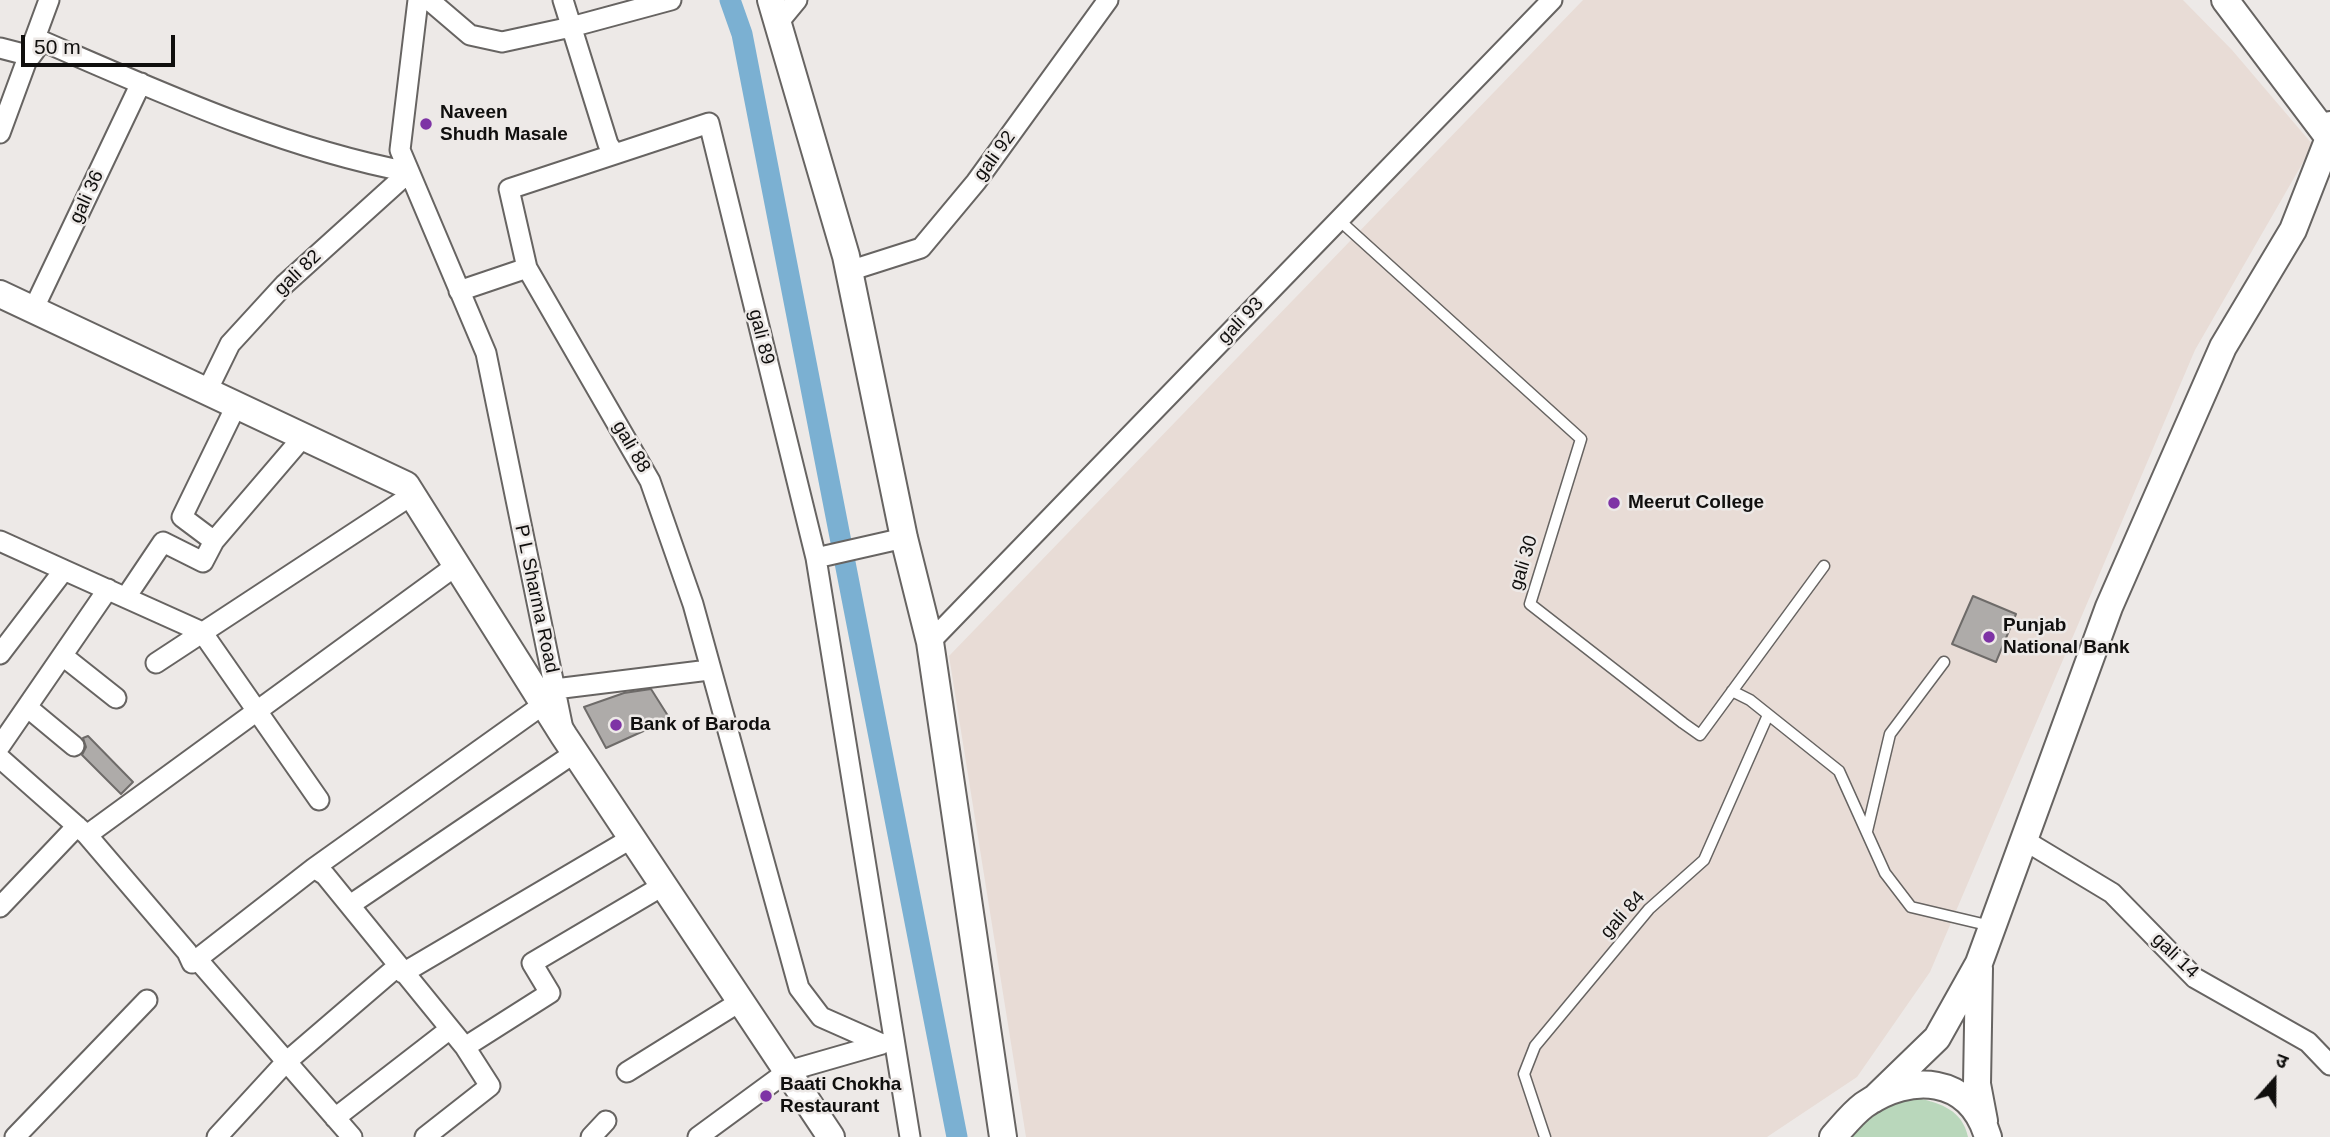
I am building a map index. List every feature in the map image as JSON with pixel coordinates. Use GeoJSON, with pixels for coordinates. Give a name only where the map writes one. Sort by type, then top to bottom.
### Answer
{"type":"FeatureCollection","features":[{"type":"Feature","properties":{"kind":"street"},"geometry":{"type":"LineString","coordinates":[[0,133],[31,56],[49,0]]}},
{"type":"Feature","properties":{"kind":"street","name":"P L Sharma Road"},"geometry":{"type":"LineString","coordinates":[[418,0],[400,150],[486,353],[550,696]]}},
{"type":"Feature","properties":{"kind":"street"},"geometry":{"type":"LineString","coordinates":[[429,0],[470,35],[502,42],[671,0]]}},
{"type":"Feature","properties":{"kind":"street"},"geometry":{"type":"LineString","coordinates":[[563,0],[608,144],[614,153]]}},
{"type":"Feature","properties":{"kind":"street"},"geometry":{"type":"LineString","coordinates":[[797,0],[774,11],[849,271],[904,538],[930,642],[1003,1137]]}},
{"type":"Feature","properties":{"kind":"street","name":"gali 92"},"geometry":{"type":"LineString","coordinates":[[849,271],[921,248],[976,182],[1108,0]]}},
{"type":"Feature","properties":{"kind":"street","name":"gali 93"},"geometry":{"type":"LineString","coordinates":[[930,642],[1552,0]]}},
{"type":"Feature","properties":{"kind":"street"},"geometry":{"type":"LineString","coordinates":[[2225,0],[2330,138]]}},
{"type":"Feature","properties":{"kind":"street"},"geometry":{"type":"LineString","coordinates":[[31,56],[41,41],[141,83],[354,161],[409,172]]}},
{"type":"Feature","properties":{"kind":"street"},"geometry":{"type":"LineString","coordinates":[[0,48],[31,56]]}},
{"type":"Feature","properties":{"kind":"street","name":"gali 36"},"geometry":{"type":"LineString","coordinates":[[33,310],[141,83]]}},
{"type":"Feature","properties":{"kind":"street","name":"gali 89"},"geometry":{"type":"LineString","coordinates":[[614,153],[709,123],[816,558]]}},
{"type":"Feature","properties":{"kind":"street"},"geometry":{"type":"LineString","coordinates":[[1833,1137],[1852,1116],[1874,1099],[1937,1038],[1979,963],[2109,607],[2223,347],[2293,230],[2330,138],[2330,125]]}},
{"type":"Feature","properties":{"kind":"street","name":"gali 88"},"geometry":{"type":"LineString","coordinates":[[614,153],[509,189],[527,268],[650,481],[693,604],[709,670],[799,988],[821,1017],[882,1044],[788,1071]]}},
{"type":"Feature","properties":{"kind":"street","name":"gali 82"},"geometry":{"type":"LineString","coordinates":[[207,391],[230,344],[285,284],[409,172]]}},
{"type":"Feature","properties":{"kind":"street"},"geometry":{"type":"LineString","coordinates":[[459,291],[527,268]]}},
{"type":"Feature","properties":{"kind":"street"},"geometry":{"type":"LineString","coordinates":[[0,294],[406,485],[457,565],[550,696],[570,744],[831,1137]]}},
{"type":"Feature","properties":{"kind":"street"},"geometry":{"type":"LineString","coordinates":[[214,541],[182,517],[236,405]]}},
{"type":"Feature","properties":{"kind":"street"},"geometry":{"type":"LineString","coordinates":[[0,747],[63,656],[163,542],[203,562],[214,541],[303,436]]}},
{"type":"Feature","properties":{"kind":"street"},"geometry":{"type":"LineString","coordinates":[[156,663],[412,495]]}},
{"type":"Feature","properties":{"kind":"street"},"geometry":{"type":"LineString","coordinates":[[904,538],[816,558],[910,1137]]}},
{"type":"Feature","properties":{"kind":"street"},"geometry":{"type":"LineString","coordinates":[[0,541],[202,632],[319,800]]}},
{"type":"Feature","properties":{"kind":"street"},"geometry":{"type":"LineString","coordinates":[[0,907],[82,830],[257,710],[457,565]]}},
{"type":"Feature","properties":{"kind":"street"},"geometry":{"type":"LineString","coordinates":[[0,654],[64,570]]}},
{"type":"Feature","properties":{"kind":"street"},"geometry":{"type":"LineString","coordinates":[[63,656],[116,698]]}},
{"type":"Feature","properties":{"kind":"street"},"geometry":{"type":"LineString","coordinates":[[0,758],[82,830],[187,952],[192,963],[314,868],[550,696],[709,670]]}},
{"type":"Feature","properties":{"kind":"street"},"geometry":{"type":"LineString","coordinates":[[27,707],[74,746]]}},
{"type":"Feature","properties":{"kind":"street"},"geometry":{"type":"LineString","coordinates":[[350,905],[570,744]]}},
{"type":"Feature","properties":{"kind":"street"},"geometry":{"type":"LineString","coordinates":[[217,1137],[285,1063],[400,970],[632,838]]}},
{"type":"Feature","properties":{"kind":"street","name":"gali 14"},"geometry":{"type":"LineString","coordinates":[[2024,840],[2112,893],[2195,978],[2308,1042],[2330,1065]]}},
{"type":"Feature","properties":{"kind":"street"},"geometry":{"type":"LineString","coordinates":[[314,868],[350,905],[465,1047],[490,1086],[425,1137]]}},
{"type":"Feature","properties":{"kind":"street"},"geometry":{"type":"LineString","coordinates":[[465,1047],[550,993],[532,963],[664,885]]}},
{"type":"Feature","properties":{"kind":"street"},"geometry":{"type":"LineString","coordinates":[[197,960],[352,1137]]}},
{"type":"Feature","properties":{"kind":"street"},"geometry":{"type":"LineString","coordinates":[[1979,963],[1977,1084],[1987,1133]]}},
{"type":"Feature","properties":{"kind":"street"},"geometry":{"type":"LineString","coordinates":[[0,1124],[15,1137],[147,1000]]}},
{"type":"Feature","properties":{"kind":"street"},"geometry":{"type":"LineString","coordinates":[[627,1072],[741,1001]]}},
{"type":"Feature","properties":{"kind":"street"},"geometry":{"type":"LineString","coordinates":[[335,1118],[450,1029]]}},
{"type":"Feature","properties":{"kind":"street"},"geometry":{"type":"LineString","coordinates":[[698,1137],[788,1071]]}},
{"type":"Feature","properties":{"kind":"street"},"geometry":{"type":"LineString","coordinates":[[1874,1099],[1910,1084],[1940,1086],[1970,1103],[1987,1133]]}},
{"type":"Feature","properties":{"kind":"street"},"geometry":{"type":"LineString","coordinates":[[591,1137],[606,1121]]}},
{"type":"Feature","properties":{"kind":"lane","name":"gali 30"},"geometry":{"type":"LineString","coordinates":[[1339,220],[1581,439],[1530,604],[1700,735],[1824,566]]}},
{"type":"Feature","properties":{"kind":"lane"},"geometry":{"type":"LineString","coordinates":[[1867,832],[1890,734],[1944,662]]}},
{"type":"Feature","properties":{"kind":"lane"},"geometry":{"type":"LineString","coordinates":[[1732,691],[1768,715],[1839,771],[1885,873],[1911,907],[1993,926]]}},
{"type":"Feature","properties":{"kind":"lane","name":"gali 84"},"geometry":{"type":"LineString","coordinates":[[1545,1137],[1524,1074],[1535,1046],[1649,909],[1704,860],[1768,715]]}},
{"type":"Feature","properties":{"kind":"shaded area","name":"Meerut College"},"geometry":{"type":"Polygon","coordinates":[[[1583,0],[2183,0],[2232,50],[2313,145],[2195,350],[1930,972],[1857,1077],[1767,1137],[1026,1137],[949,656],[1583,0]]]}},
{"type":"Feature","properties":{"kind":"green space"},"geometry":{"type":"Polygon","coordinates":[[[1918,1098],[1943,1106],[1956,1114],[1968,1137],[1846,1137],[1861,1122],[1887,1105],[1918,1098]]]}},
{"type":"Feature","properties":{"kind":"building"},"geometry":{"type":"Polygon","coordinates":[[[1973,596],[2016,614],[1996,662],[1952,644],[1973,596]]]}},
{"type":"Feature","properties":{"kind":"building"},"geometry":{"type":"Polygon","coordinates":[[[651,689],[670,719],[606,748],[584,707],[624,693],[651,689]]]}},
{"type":"Feature","properties":{"kind":"building"},"geometry":{"type":"Polygon","coordinates":[[[88,736],[133,782],[121,794],[82,755],[86,747],[83,738],[88,736]]]}},
{"type":"Feature","properties":{"kind":"waterway"},"geometry":{"type":"LineString","coordinates":[[730,0],[742,34],[957,1137]]}},
{"type":"Feature","properties":{"kind":"place","name":"Naveen Shudh Masale"},"geometry":{"type":"Point","coordinates":[426,124]}},
{"type":"Feature","properties":{"kind":"place","name":"Meerut College"},"geometry":{"type":"Point","coordinates":[1614,503]}},
{"type":"Feature","properties":{"kind":"place","name":"Punjab National Bank"},"geometry":{"type":"Point","coordinates":[1989,637]}},
{"type":"Feature","properties":{"kind":"place","name":"Bank of Baroda"},"geometry":{"type":"Point","coordinates":[616,725]}},
{"type":"Feature","properties":{"kind":"place","name":"Baati Chokha Restaurant"},"geometry":{"type":"Point","coordinates":[766,1096]}}]}
